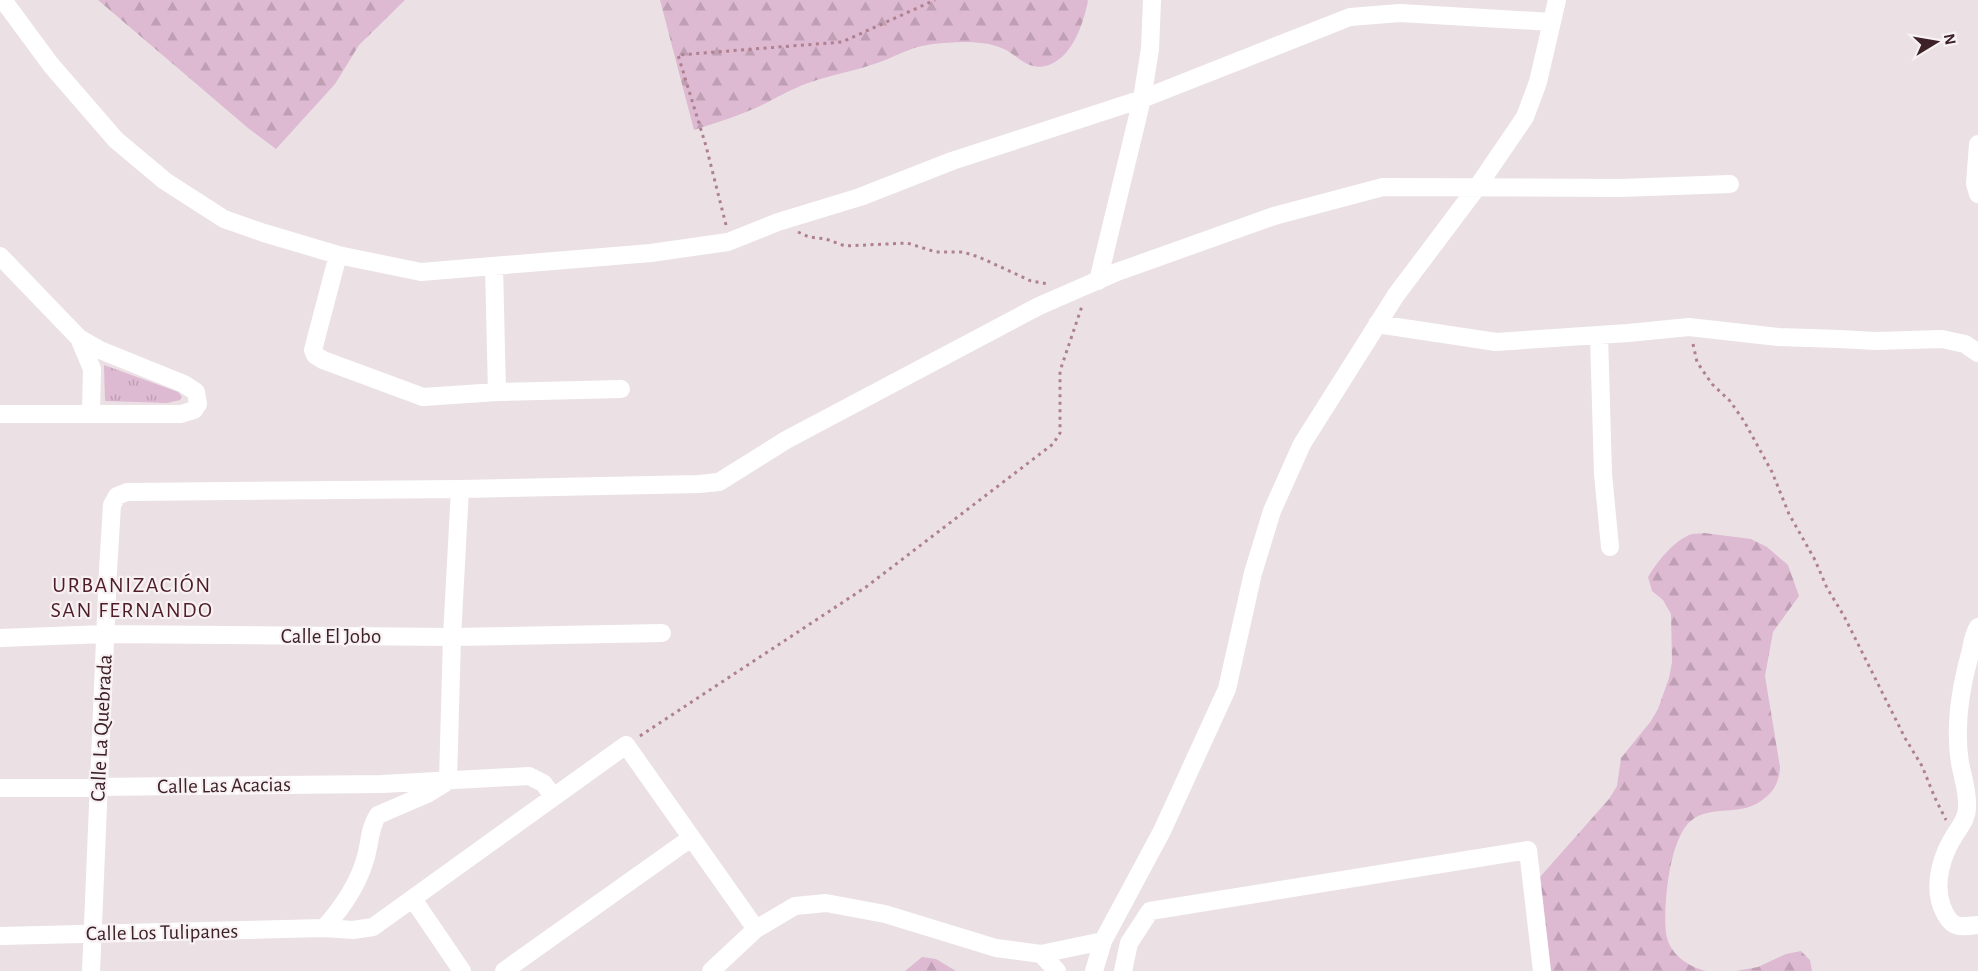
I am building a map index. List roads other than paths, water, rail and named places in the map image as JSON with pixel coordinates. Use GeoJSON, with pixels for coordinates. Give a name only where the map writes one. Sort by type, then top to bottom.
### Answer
{"type":"FeatureCollection","features":[{"type":"Feature","properties":{"kind":"street"},"geometry":{"type":"LineString","coordinates":[[3,0],[51,65],[116,140],[165,181],[224,219],[338,255],[421,272],[651,253],[728,242],[778,222],[860,197],[952,161],[1142,99],[1350,17],[1400,13],[1552,22]]}},
{"type":"Feature","properties":{"kind":"street"},"geometry":{"type":"LineString","coordinates":[[1094,283],[1142,99],[1150,50],[1152,0]]}},
{"type":"Feature","properties":{"kind":"street"},"geometry":{"type":"LineString","coordinates":[[1094,971],[1103,941],[1162,831],[1227,689],[1253,573],[1272,511],[1302,444],[1396,295],[1478,186],[1525,117],[1538,82],[1557,0]]}},
{"type":"Feature","properties":{"kind":"street"},"geometry":{"type":"LineString","coordinates":[[1978,144],[1975,184],[1978,194]]}},
{"type":"Feature","properties":{"kind":"street"},"geometry":{"type":"LineString","coordinates":[[324,928],[339,912],[354,889],[365,860],[374,820],[378,815],[427,794],[448,781],[452,637],[460,489],[719,482],[786,440],[1039,306],[1117,272],[1274,216],[1353,194],[1383,187],[1478,186],[1516,189],[1730,184]]}},
{"type":"Feature","properties":{"kind":"street"},"geometry":{"type":"LineString","coordinates":[[338,255],[313,350],[315,355],[323,360],[423,397],[497,392],[621,389]]}},
{"type":"Feature","properties":{"kind":"street"},"geometry":{"type":"LineString","coordinates":[[0,256],[79,338],[100,350],[183,384],[196,392],[198,404],[194,410],[182,414],[0,414]]}},
{"type":"Feature","properties":{"kind":"street"},"geometry":{"type":"LineString","coordinates":[[494,266],[497,392]]}},
{"type":"Feature","properties":{"kind":"street"},"geometry":{"type":"LineString","coordinates":[[1377,324],[1496,342],[1689,327],[1778,337],[1876,341],[1942,339],[1965,344],[1978,353]]}},
{"type":"Feature","properties":{"kind":"street"},"geometry":{"type":"LineString","coordinates":[[1599,335],[1603,474],[1610,547]]}},
{"type":"Feature","properties":{"kind":"street"},"geometry":{"type":"LineString","coordinates":[[79,338],[92,369],[91,413]]}},
{"type":"Feature","properties":{"kind":"street","name":"Calle La Quebrada"},"geometry":{"type":"LineString","coordinates":[[91,971],[112,505],[117,496],[127,492],[460,489]]}},
{"type":"Feature","properties":{"kind":"street"},"geometry":{"type":"LineString","coordinates":[[1978,627],[1960,690],[1957,732],[1960,763],[1967,793],[1967,812],[1954,835],[1938,873],[1939,898],[1946,917],[1953,924],[1963,928],[1978,925]]}},
{"type":"Feature","properties":{"kind":"street","name":"Calle El Jobo"},"geometry":{"type":"LineString","coordinates":[[0,638],[105,634],[452,637],[662,633]]}},
{"type":"Feature","properties":{"kind":"street","name":"Calle Los Tulipanes"},"geometry":{"type":"LineString","coordinates":[[0,936],[324,928],[352,930],[373,927],[626,745],[691,838]]}},
{"type":"Feature","properties":{"kind":"street","name":"Calle Las Acacias"},"geometry":{"type":"LineString","coordinates":[[0,788],[382,784],[529,777],[543,783],[554,797]]}},
{"type":"Feature","properties":{"kind":"street"},"geometry":{"type":"LineString","coordinates":[[504,971],[691,838],[756,929]]}},
{"type":"Feature","properties":{"kind":"street"},"geometry":{"type":"LineString","coordinates":[[1123,971],[1129,943],[1150,911],[1528,850],[1542,971]]}},
{"type":"Feature","properties":{"kind":"street"},"geometry":{"type":"LineString","coordinates":[[414,899],[462,971]]}},
{"type":"Feature","properties":{"kind":"street"},"geometry":{"type":"LineString","coordinates":[[711,971],[756,929],[795,906],[826,903],[885,914],[996,948],[1041,954],[1103,941]]}},
{"type":"Feature","properties":{"kind":"street"},"geometry":{"type":"LineString","coordinates":[[1041,954],[1057,971]]}},
{"type":"Feature","properties":{"kind":"district","name":"URBANIZACIÓN SAN FERNANDO"},"geometry":{"type":"Point","coordinates":[132,596]}}]}
